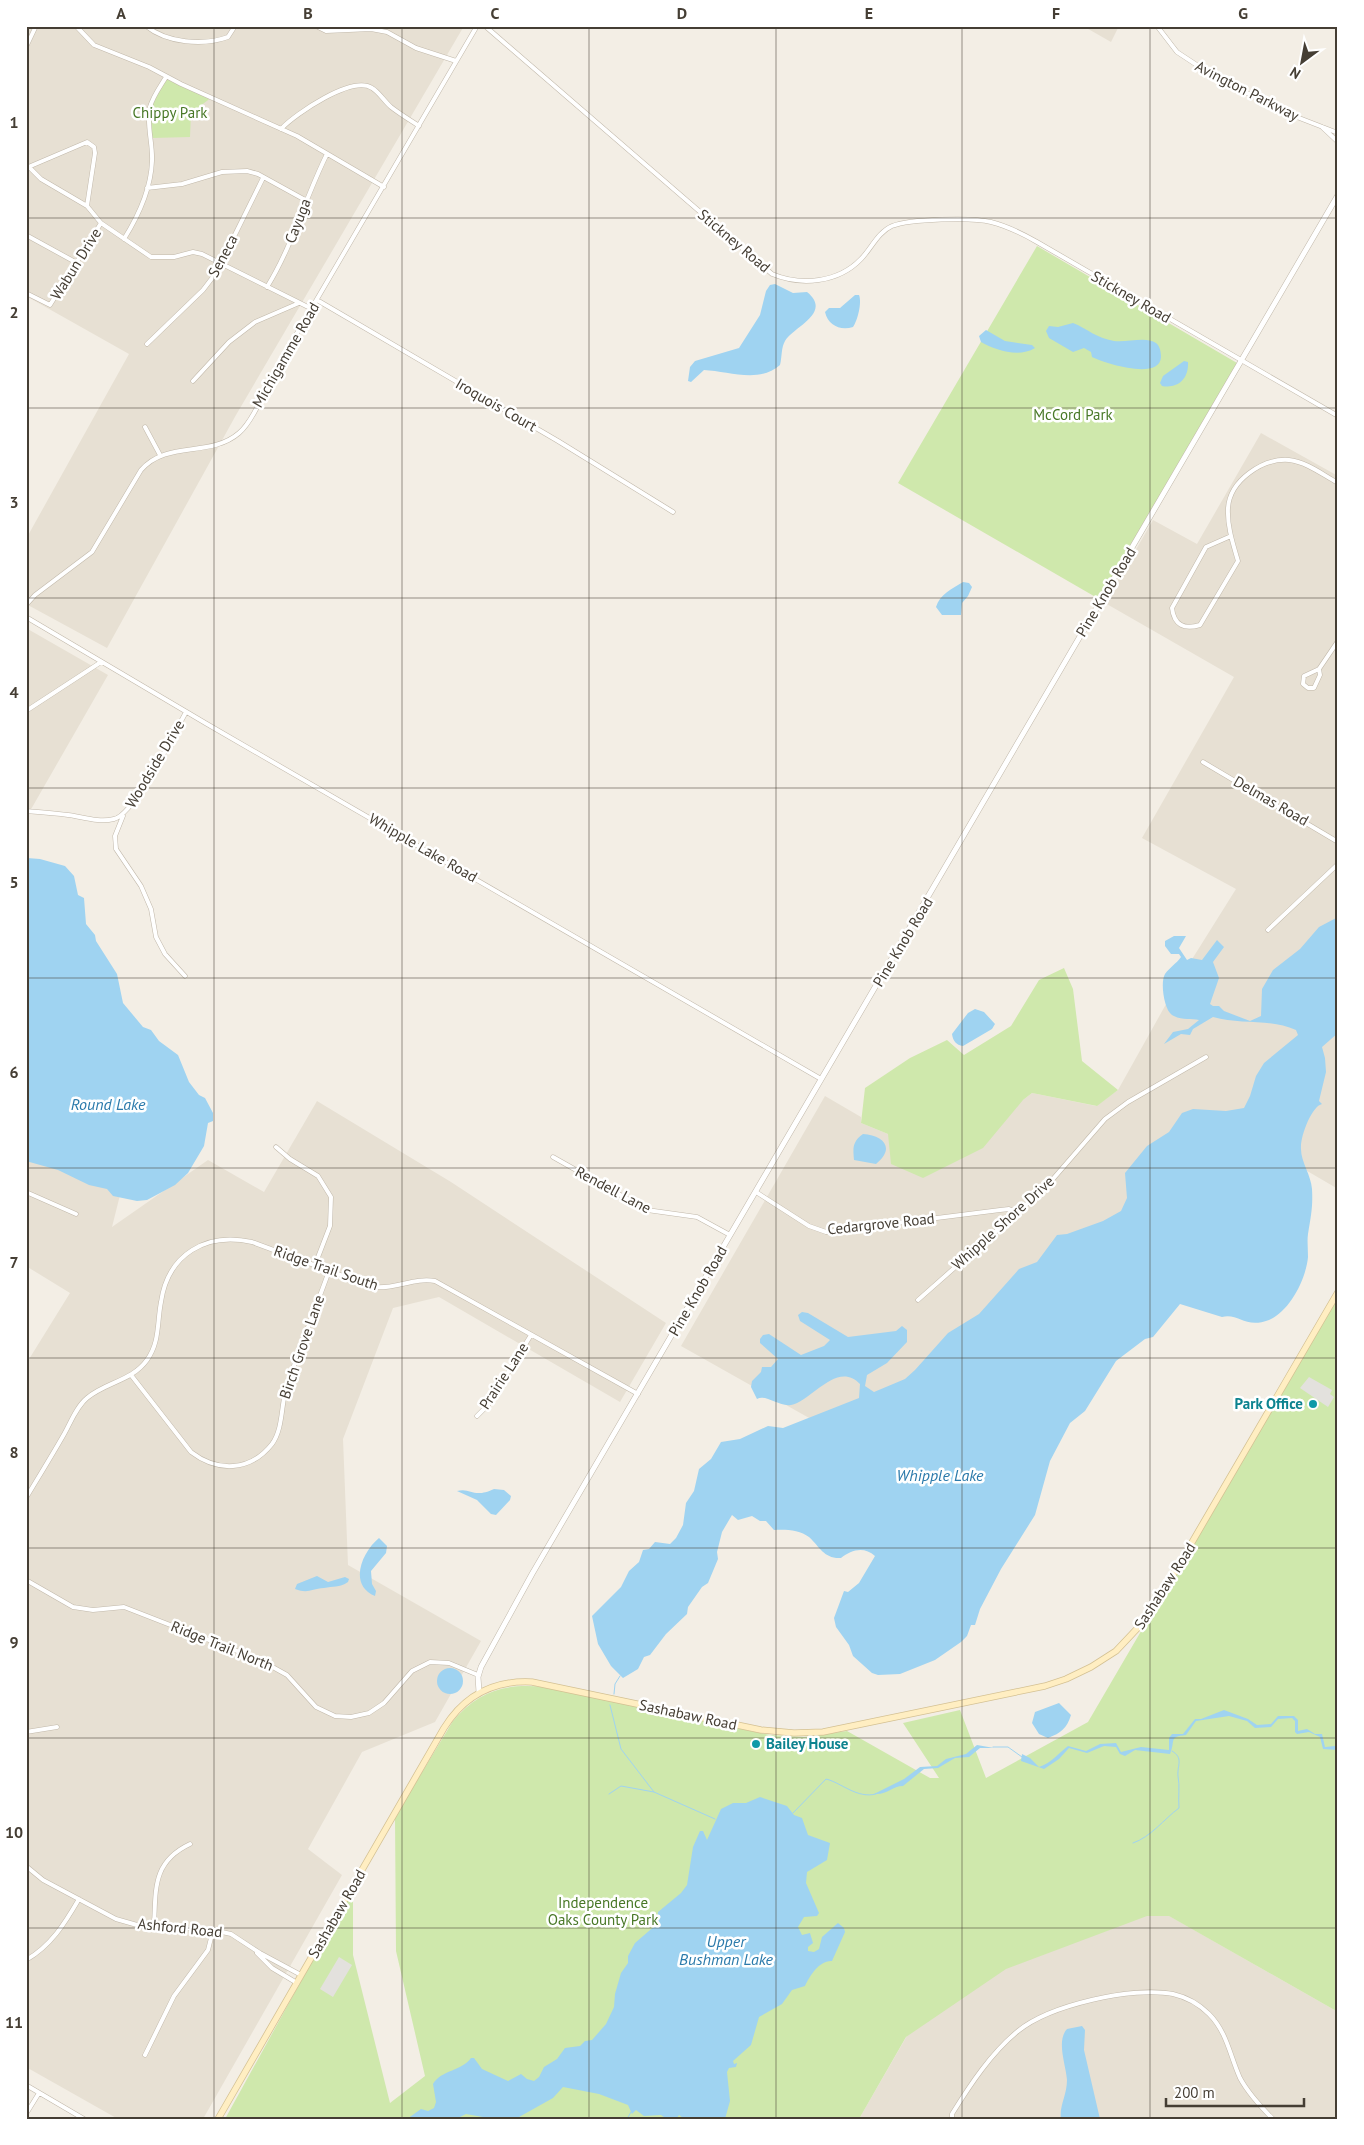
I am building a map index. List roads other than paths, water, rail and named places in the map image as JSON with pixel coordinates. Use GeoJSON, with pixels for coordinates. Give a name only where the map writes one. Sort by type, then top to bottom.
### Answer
{"type":"FeatureCollection","features":[{"type":"Feature","properties":{"kind":"main road","name":"Sashabaw Road"},"geometry":{"type":"LineString","coordinates":[[218,2119],[447,1723],[462,1705],[479,1692],[505,1683],[532,1682],[761,1730],[808,1733],[840,1730],[1045,1686],[1082,1673],[1120,1647],[1148,1616],[1338,1292]]}},
{"type":"Feature","properties":{"kind":"street"},"geometry":{"type":"LineString","coordinates":[[26,47],[36,26]]}},
{"type":"Feature","properties":{"kind":"street"},"geometry":{"type":"LineString","coordinates":[[76,26],[94,45],[149,67],[166,77],[281,129],[384,187]]}},
{"type":"Feature","properties":{"kind":"street"},"geometry":{"type":"LineString","coordinates":[[146,26],[168,38],[200,41],[228,36],[235,26]]}},
{"type":"Feature","properties":{"kind":"street"},"geometry":{"type":"LineString","coordinates":[[316,26],[326,31],[371,29],[387,32],[416,48],[456,61]]}},
{"type":"Feature","properties":{"kind":"street","name":"Michigamme Road"},"geometry":{"type":"LineString","coordinates":[[26,606],[35,595],[92,552],[141,470],[160,455],[214,446],[232,439],[241,432],[477,26]]}},
{"type":"Feature","properties":{"kind":"street","name":"Stickney Road"},"geometry":{"type":"LineString","coordinates":[[485,26],[772,274],[793,280],[823,280],[839,276],[860,260],[880,235],[893,226],[954,219],[991,222],[1032,239],[1241,362],[1338,416]]}},
{"type":"Feature","properties":{"kind":"street","name":"Avington Parkway"},"geometry":{"type":"LineString","coordinates":[[1157,26],[1177,52],[1203,70],[1289,114],[1338,133]]}},
{"type":"Feature","properties":{"kind":"street"},"geometry":{"type":"LineString","coordinates":[[124,239],[138,217],[147,188],[153,150],[149,113],[152,100],[166,77]]}},
{"type":"Feature","properties":{"kind":"street"},"geometry":{"type":"LineString","coordinates":[[281,129],[312,106],[350,86],[362,84],[372,88],[390,106],[419,126]]}},
{"type":"Feature","properties":{"kind":"street","name":"Avington Parkway"},"geometry":{"type":"LineString","coordinates":[[1322,127],[1338,142]]}},
{"type":"Feature","properties":{"kind":"street"},"geometry":{"type":"LineString","coordinates":[[86,206],[96,153],[90,144],[83,142],[28,168],[41,179],[86,206],[101,223],[151,257],[174,256],[193,252],[202,254],[312,309]]}},
{"type":"Feature","properties":{"kind":"street","name":"Cayuga"},"geometry":{"type":"LineString","coordinates":[[267,287],[285,254],[327,154]]}},
{"type":"Feature","properties":{"kind":"street"},"geometry":{"type":"LineString","coordinates":[[147,188],[182,184],[212,174],[234,170],[258,174],[307,201]]}},
{"type":"Feature","properties":{"kind":"street","name":"Seneca"},"geometry":{"type":"LineString","coordinates":[[147,344],[203,290],[221,263],[263,178]]}},
{"type":"Feature","properties":{"kind":"street","name":"Pine Knob Road"},"geometry":{"type":"LineString","coordinates":[[478,1675],[532,1574],[1338,195]]}},
{"type":"Feature","properties":{"kind":"street","name":"Wabun Drive"},"geometry":{"type":"LineString","coordinates":[[26,293],[50,305],[101,223]]}},
{"type":"Feature","properties":{"kind":"street"},"geometry":{"type":"LineString","coordinates":[[26,235],[77,263]]}},
{"type":"Feature","properties":{"kind":"street","name":"Iroquois Court"},"geometry":{"type":"LineString","coordinates":[[317,300],[558,441],[673,512]]}},
{"type":"Feature","properties":{"kind":"street"},"geometry":{"type":"LineString","coordinates":[[193,381],[229,342],[255,322],[299,303]]}},
{"type":"Feature","properties":{"kind":"street"},"geometry":{"type":"LineString","coordinates":[[145,427],[160,455]]}},
{"type":"Feature","properties":{"kind":"street"},"geometry":{"type":"LineString","coordinates":[[1231,536],[1206,548],[1172,608],[1173,617],[1179,625],[1189,628],[1200,625],[1238,561],[1231,536],[1228,507],[1234,490],[1244,478],[1257,467],[1272,462],[1289,460],[1307,466],[1338,483]]}},
{"type":"Feature","properties":{"kind":"street","name":"Whipple Lake Road"},"geometry":{"type":"LineString","coordinates":[[26,617],[186,712],[822,1079]]}},
{"type":"Feature","properties":{"kind":"street"},"geometry":{"type":"LineString","coordinates":[[1319,670],[1320,675],[1314,688],[1308,688],[1303,684],[1304,676],[1319,670],[1338,641]]}},
{"type":"Feature","properties":{"kind":"street"},"geometry":{"type":"LineString","coordinates":[[26,711],[101,662]]}},
{"type":"Feature","properties":{"kind":"street","name":"Woodside Drive"},"geometry":{"type":"LineString","coordinates":[[185,976],[165,954],[156,937],[151,909],[144,892],[116,849],[115,836],[123,816],[131,807],[186,712]]}},
{"type":"Feature","properties":{"kind":"street","name":"Delmas Road"},"geometry":{"type":"LineString","coordinates":[[1203,762],[1338,842]]}},
{"type":"Feature","properties":{"kind":"street"},"geometry":{"type":"LineString","coordinates":[[26,810],[101,820],[112,820],[123,816]]}},
{"type":"Feature","properties":{"kind":"street"},"geometry":{"type":"LineString","coordinates":[[1268,930],[1338,864]]}},
{"type":"Feature","properties":{"kind":"street","name":"Whipple Shore Drive"},"geometry":{"type":"LineString","coordinates":[[918,1300],[1046,1187],[1105,1118],[1128,1102],[1206,1057]]}},
{"type":"Feature","properties":{"kind":"street"},"geometry":{"type":"LineString","coordinates":[[276,1147],[290,1159],[318,1176],[331,1198],[330,1226],[315,1266]]}},
{"type":"Feature","properties":{"kind":"street","name":"Rendell Lane"},"geometry":{"type":"LineString","coordinates":[[553,1157],[647,1210],[688,1215],[730,1235]]}},
{"type":"Feature","properties":{"kind":"street"},"geometry":{"type":"LineString","coordinates":[[26,1192],[76,1214]]}},
{"type":"Feature","properties":{"kind":"street","name":"Cedargrove Road"},"geometry":{"type":"LineString","coordinates":[[756,1192],[809,1226],[826,1232],[1009,1209],[1016,1212]]}},
{"type":"Feature","properties":{"kind":"street","name":"Ridge Trail South"},"geometry":{"type":"LineString","coordinates":[[131,1375],[147,1360],[157,1339],[160,1325],[160,1304],[167,1278],[182,1258],[199,1246],[217,1239],[237,1239],[271,1248],[315,1266],[380,1288],[394,1287],[418,1280],[435,1281],[638,1395]]}},
{"type":"Feature","properties":{"kind":"street","name":"Birch Grove Lane"},"geometry":{"type":"LineString","coordinates":[[131,1375],[191,1452],[198,1458],[222,1467],[254,1459],[267,1449],[276,1436],[286,1391],[329,1270]]}},
{"type":"Feature","properties":{"kind":"street","name":"Prairie Lane"},"geometry":{"type":"LineString","coordinates":[[477,1416],[488,1405],[531,1335]]}},
{"type":"Feature","properties":{"kind":"street"},"geometry":{"type":"LineString","coordinates":[[26,1498],[82,1404],[92,1394],[131,1375]]}},
{"type":"Feature","properties":{"kind":"street","name":"Ridge Trail North"},"geometry":{"type":"LineString","coordinates":[[26,1580],[52,1597],[74,1607],[93,1610],[124,1608],[271,1665],[287,1676],[325,1714],[352,1717],[369,1713],[384,1703],[412,1671],[430,1662],[449,1663],[478,1675]]}},
{"type":"Feature","properties":{"kind":"street"},"geometry":{"type":"LineString","coordinates":[[478,1675],[479,1692]]}},
{"type":"Feature","properties":{"kind":"street"},"geometry":{"type":"LineString","coordinates":[[26,1732],[57,1728]]}},
{"type":"Feature","properties":{"kind":"street"},"geometry":{"type":"LineString","coordinates":[[154,1926],[157,1884],[162,1868],[170,1855],[190,1844]]}},
{"type":"Feature","properties":{"kind":"street","name":"Ashford Road"},"geometry":{"type":"LineString","coordinates":[[26,1866],[43,1880],[116,1919],[137,1925],[212,1930],[241,1938],[272,1968],[297,1983]]}},
{"type":"Feature","properties":{"kind":"street"},"geometry":{"type":"LineString","coordinates":[[26,1960],[54,1938],[79,1899]]}},
{"type":"Feature","properties":{"kind":"street"},"geometry":{"type":"LineString","coordinates":[[146,2055],[174,1996],[208,1950],[212,1930]]}},
{"type":"Feature","properties":{"kind":"street","name":"Ashford Road"},"geometry":{"type":"LineString","coordinates":[[254,1949],[302,1975]]}},
{"type":"Feature","properties":{"kind":"street"},"geometry":{"type":"LineString","coordinates":[[952,2119],[952,2114],[975,2079],[1018,2031],[1052,2011],[1074,2004],[1148,1992],[1174,1994],[1190,2000],[1208,2013],[1220,2027],[1240,2078],[1257,2102],[1273,2119]]}},
{"type":"Feature","properties":{"kind":"street"},"geometry":{"type":"LineString","coordinates":[[26,2085],[84,2119]]}},
{"type":"Feature","properties":{"kind":"street"},"geometry":{"type":"LineString","coordinates":[[26,2114],[39,2092]]}},
{"type":"Feature","properties":{"kind":"water"},"geometry":{"type":"Polygon","coordinates":[[[775,284],[793,293],[807,292],[814,300],[816,307],[809,319],[785,341],[780,365],[772,371],[753,375],[704,370],[691,382],[688,381],[690,367],[695,361],[739,348],[760,315],[766,291],[770,285],[775,284]]]}},
{"type":"Feature","properties":{"kind":"water"},"geometry":{"type":"Polygon","coordinates":[[[855,295],[859,295],[860,306],[853,327],[844,328],[832,324],[825,312],[829,308],[840,308],[855,295]]]}},
{"type":"Feature","properties":{"kind":"water"},"geometry":{"type":"Polygon","coordinates":[[[1073,323],[1108,340],[1152,341],[1159,347],[1161,353],[1158,364],[1151,368],[1142,369],[1119,366],[1092,357],[1091,352],[1084,348],[1073,352],[1049,338],[1046,331],[1049,326],[1058,327],[1073,323]]]}},
{"type":"Feature","properties":{"kind":"water"},"geometry":{"type":"Polygon","coordinates":[[[986,330],[1005,341],[1032,345],[1035,348],[1015,353],[993,348],[981,342],[979,336],[986,330]]]}},
{"type":"Feature","properties":{"kind":"water"},"geometry":{"type":"Polygon","coordinates":[[[1184,361],[1188,362],[1188,368],[1181,382],[1173,386],[1162,386],[1160,383],[1163,376],[1184,361]]]}},
{"type":"Feature","properties":{"kind":"water"},"geometry":{"type":"Polygon","coordinates":[[[963,582],[969,583],[972,587],[962,603],[961,615],[942,615],[936,607],[938,602],[947,592],[963,582]]]}},
{"type":"Feature","properties":{"kind":"water","name":"Round Lake"},"geometry":{"type":"Polygon","coordinates":[[[27,858],[40,859],[65,866],[74,876],[78,895],[84,898],[86,924],[95,935],[96,941],[117,974],[123,1003],[143,1027],[151,1030],[159,1041],[178,1055],[189,1082],[199,1095],[205,1098],[213,1113],[213,1121],[208,1123],[204,1146],[188,1173],[175,1185],[147,1200],[137,1201],[113,1196],[107,1189],[89,1185],[58,1170],[26,1161],[27,858]]]}},
{"type":"Feature","properties":{"kind":"water","name":"Whipple Lake"},"geometry":{"type":"Polygon","coordinates":[[[1338,917],[1338,1033],[1322,1047],[1326,1072],[1319,1101],[1322,1104],[1314,1110],[1301,1143],[1301,1154],[1312,1189],[1307,1266],[1296,1293],[1284,1309],[1277,1316],[1269,1320],[1254,1323],[1228,1316],[1222,1317],[1180,1304],[1153,1337],[1145,1339],[1116,1361],[1085,1411],[1070,1423],[1050,1461],[1035,1515],[1001,1569],[980,1609],[975,1625],[971,1625],[967,1636],[961,1642],[935,1660],[900,1674],[878,1675],[872,1673],[853,1656],[849,1645],[836,1627],[834,1618],[844,1591],[848,1592],[859,1583],[875,1556],[871,1553],[858,1550],[841,1558],[830,1557],[809,1537],[797,1531],[774,1530],[766,1521],[760,1521],[752,1516],[738,1520],[732,1515],[722,1532],[717,1552],[718,1559],[708,1583],[702,1587],[688,1607],[687,1614],[666,1634],[650,1655],[644,1657],[638,1669],[623,1678],[611,1666],[598,1644],[592,1616],[621,1587],[629,1571],[639,1562],[643,1550],[649,1549],[655,1542],[670,1544],[676,1538],[683,1525],[686,1503],[694,1491],[699,1469],[711,1459],[721,1442],[740,1439],[768,1426],[783,1428],[859,1398],[860,1384],[851,1378],[842,1377],[834,1379],[799,1402],[791,1405],[764,1398],[757,1399],[751,1387],[752,1381],[761,1372],[762,1367],[771,1367],[778,1359],[760,1343],[763,1335],[769,1334],[801,1355],[824,1346],[830,1340],[800,1321],[798,1315],[802,1312],[808,1313],[848,1337],[896,1331],[902,1326],[907,1330],[907,1342],[887,1363],[867,1375],[865,1386],[874,1392],[905,1379],[948,1333],[979,1314],[1019,1269],[1037,1262],[1057,1235],[1067,1234],[1103,1221],[1121,1211],[1127,1198],[1125,1173],[1147,1146],[1169,1132],[1182,1113],[1193,1109],[1226,1111],[1244,1108],[1256,1076],[1264,1063],[1298,1035],[1296,1030],[1286,1026],[1233,1021],[1213,1017],[1193,1029],[1190,1035],[1181,1034],[1164,1044],[1173,1032],[1188,1029],[1199,1020],[1176,1017],[1167,1008],[1163,989],[1165,974],[1181,957],[1179,954],[1171,954],[1165,946],[1165,941],[1174,936],[1186,936],[1179,948],[1187,960],[1191,958],[1202,960],[1217,940],[1224,947],[1213,962],[1219,978],[1210,1004],[1219,1006],[1224,1011],[1250,1021],[1261,1016],[1262,989],[1273,970],[1300,949],[1319,927],[1338,917]]]}},
{"type":"Feature","properties":{"kind":"water"},"geometry":{"type":"Polygon","coordinates":[[[975,1009],[984,1012],[995,1024],[992,1029],[963,1046],[958,1045],[954,1041],[952,1034],[968,1013],[975,1009]]]}},
{"type":"Feature","properties":{"kind":"water"},"geometry":{"type":"Polygon","coordinates":[[[863,1134],[876,1137],[884,1143],[885,1153],[876,1164],[854,1160],[854,1146],[863,1134]]]}},
{"type":"Feature","properties":{"kind":"water"},"geometry":{"type":"Polygon","coordinates":[[[494,1489],[504,1490],[511,1496],[510,1500],[496,1515],[491,1514],[477,1500],[457,1491],[466,1490],[481,1493],[494,1489]]]}},
{"type":"Feature","properties":{"kind":"water"},"geometry":{"type":"Polygon","coordinates":[[[379,1538],[387,1546],[386,1553],[371,1571],[372,1584],[376,1591],[375,1596],[367,1591],[362,1584],[360,1568],[367,1551],[379,1538]]]}},
{"type":"Feature","properties":{"kind":"water"},"geometry":{"type":"Polygon","coordinates":[[[317,1576],[328,1582],[345,1577],[349,1579],[348,1582],[339,1586],[306,1591],[295,1589],[297,1584],[317,1576]]]}},
{"type":"Feature","properties":{"kind":"water"},"geometry":{"type":"Polygon","coordinates":[[[450,1668],[459,1672],[463,1681],[459,1690],[450,1694],[441,1690],[437,1681],[441,1672],[450,1668]]]}},
{"type":"Feature","properties":{"kind":"water"},"geometry":{"type":"Polygon","coordinates":[[[1059,1703],[1071,1715],[1068,1723],[1060,1732],[1048,1738],[1039,1734],[1032,1723],[1035,1712],[1059,1703]]]}},
{"type":"Feature","properties":{"kind":"water"},"geometry":{"type":"Polygon","coordinates":[[[1224,1710],[1248,1719],[1257,1725],[1271,1724],[1278,1716],[1294,1716],[1298,1720],[1298,1731],[1307,1729],[1315,1734],[1322,1734],[1325,1747],[1335,1746],[1338,1750],[1323,1749],[1320,1737],[1309,1732],[1297,1734],[1295,1732],[1295,1721],[1292,1718],[1278,1719],[1271,1727],[1255,1728],[1247,1721],[1229,1716],[1196,1721],[1186,1735],[1175,1738],[1170,1754],[1135,1750],[1125,1756],[1120,1754],[1116,1747],[1104,1746],[1087,1753],[1069,1748],[1059,1759],[1044,1769],[1021,1761],[1022,1754],[1030,1758],[1039,1767],[1051,1761],[1068,1746],[1086,1751],[1100,1744],[1116,1743],[1121,1752],[1141,1747],[1169,1750],[1169,1738],[1172,1734],[1183,1734],[1195,1719],[1201,1719],[1224,1710]]]}},
{"type":"Feature","properties":{"kind":"water"},"geometry":{"type":"Polygon","coordinates":[[[977,1745],[994,1748],[980,1748],[969,1757],[955,1758],[938,1768],[924,1769],[903,1786],[874,1794],[904,1779],[920,1767],[937,1766],[946,1759],[966,1754],[977,1745]]]}},
{"type":"Feature","properties":{"kind":"water","name":"Upper Bushman Lake"},"geometry":{"type":"Polygon","coordinates":[[[760,1797],[787,1806],[794,1815],[802,1818],[808,1835],[830,1843],[827,1860],[807,1872],[806,1883],[819,1913],[817,1916],[804,1917],[798,1927],[802,1935],[810,1933],[813,1943],[808,1947],[808,1951],[814,1952],[819,1949],[822,1937],[838,1923],[844,1928],[845,1932],[832,1961],[823,1963],[813,1973],[805,1986],[792,1990],[782,2004],[759,2017],[751,2045],[733,2061],[734,2064],[737,2063],[736,2067],[729,2068],[727,2072],[730,2101],[725,2119],[683,2118],[679,2115],[676,2119],[667,2119],[661,2115],[644,2116],[636,2110],[632,2114],[628,2105],[599,2094],[563,2087],[553,2098],[519,2117],[494,2119],[466,2114],[456,2119],[407,2119],[421,2109],[428,2111],[434,2108],[436,2102],[433,2084],[441,2076],[462,2066],[471,2058],[474,2058],[482,2069],[508,2081],[521,2074],[527,2079],[534,2081],[539,2077],[544,2067],[557,2059],[565,2048],[580,2046],[585,2041],[592,2040],[606,2024],[614,2007],[615,1994],[621,1973],[628,1963],[628,1956],[635,1943],[657,1924],[658,1912],[681,1893],[687,1885],[693,1847],[700,1831],[703,1831],[707,1840],[721,1809],[733,1803],[746,1803],[760,1797]]]}},
{"type":"Feature","properties":{"kind":"water"},"geometry":{"type":"Polygon","coordinates":[[[1082,2026],[1085,2030],[1084,2050],[1100,2119],[1061,2119],[1067,2080],[1062,2053],[1062,2040],[1067,2029],[1082,2026]]]}},
{"type":"Feature","properties":{"kind":"waterway"},"geometry":{"type":"LineString","coordinates":[[614,1694],[615,1684],[620,1676]]}},
{"type":"Feature","properties":{"kind":"waterway"},"geometry":{"type":"LineString","coordinates":[[610,1705],[621,1749],[654,1792]]}},
{"type":"Feature","properties":{"kind":"waterway"},"geometry":{"type":"LineString","coordinates":[[993,1747],[1008,1747],[1022,1757]]}},
{"type":"Feature","properties":{"kind":"waterway"},"geometry":{"type":"LineString","coordinates":[[1133,1843],[1152,1832],[1179,1808],[1179,1759],[1172,1751]]}},
{"type":"Feature","properties":{"kind":"waterway"},"geometry":{"type":"LineString","coordinates":[[793,1813],[826,1779],[856,1793],[876,1794]]}},
{"type":"Feature","properties":{"kind":"waterway"},"geometry":{"type":"LineString","coordinates":[[609,1794],[621,1786],[654,1792],[715,1819]]}},
{"type":"Feature","properties":{"kind":"waterway"},"geometry":{"type":"LineString","coordinates":[[627,2119],[631,2112]]}},
{"type":"Feature","properties":{"kind":"place","name":"Park Office"},"geometry":{"type":"Point","coordinates":[1313,1404]}},
{"type":"Feature","properties":{"kind":"place","name":"Bailey House"},"geometry":{"type":"Point","coordinates":[756,1744]}},
{"type":"Feature","properties":{"kind":"park label","name":"Chippy Park"},"geometry":{"type":"Point","coordinates":[170,113]}},
{"type":"Feature","properties":{"kind":"park label","name":"McCord Park"},"geometry":{"type":"Point","coordinates":[1073,415]}},
{"type":"Feature","properties":{"kind":"park label","name":"Independence Oaks County Park"},"geometry":{"type":"Point","coordinates":[603,1912]}}]}
